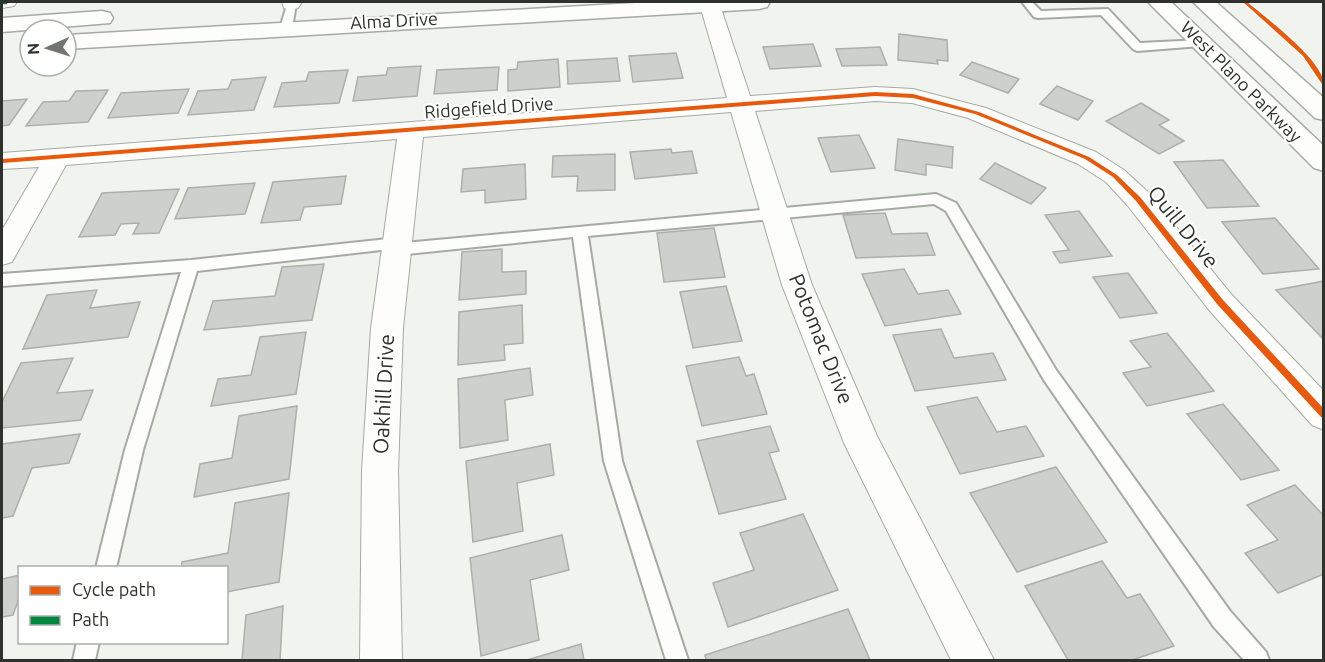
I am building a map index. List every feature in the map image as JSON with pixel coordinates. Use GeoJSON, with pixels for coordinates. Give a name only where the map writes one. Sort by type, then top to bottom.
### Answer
{"type":"FeatureCollection","features":[{"type":"Feature","properties":{"kind":"main road","name":"Alma Drive"},"geometry":{"type":"LineString","coordinates":[[78,41],[710,3],[759,2]]}},
{"type":"Feature","properties":{"kind":"main road","name":"West Plano Parkway"},"geometry":{"type":"LineString","coordinates":[[1159,2],[1323,162]]}},
{"type":"Feature","properties":{"kind":"main road","name":"West Plano Parkway"},"geometry":{"type":"LineString","coordinates":[[1204,2],[1323,112]]}},
{"type":"Feature","properties":{"kind":"main road"},"geometry":{"type":"LineString","coordinates":[[268,6],[315,3]]}},
{"type":"Feature","properties":{"kind":"main road"},"geometry":{"type":"LineString","coordinates":[[2,25],[118,17]]}},
{"type":"Feature","properties":{"kind":"main road"},"geometry":{"type":"LineString","coordinates":[[2,46],[18,45]]}},
{"type":"Feature","properties":{"kind":"street"},"geometry":{"type":"LineString","coordinates":[[2,2],[7,2]]}},
{"type":"Feature","properties":{"kind":"street","name":"Potomac Drive"},"geometry":{"type":"LineString","coordinates":[[710,3],[797,285],[862,443],[973,660]]}},
{"type":"Feature","properties":{"kind":"street","name":"Ridgefield Drive"},"geometry":{"type":"LineString","coordinates":[[2,161],[875,94],[913,96],[977,113]]}},
{"type":"Feature","properties":{"kind":"street","name":"Quill Drive"},"geometry":{"type":"LineString","coordinates":[[977,113],[1087,158],[1115,176],[1138,199],[1220,302],[1323,416]]}},
{"type":"Feature","properties":{"kind":"street","name":"Oakhill Drive"},"geometry":{"type":"LineString","coordinates":[[381,660],[380,471],[387,328],[411,129]]}},
{"type":"Feature","properties":{"kind":"street"},"geometry":{"type":"LineString","coordinates":[[2,254],[58,156]]}},
{"type":"Feature","properties":{"kind":"lane"},"geometry":{"type":"LineString","coordinates":[[1027,2],[1038,15],[1104,11],[1137,47],[1201,43]]}},
{"type":"Feature","properties":{"kind":"lane"},"geometry":{"type":"LineString","coordinates":[[286,28],[292,3]]}},
{"type":"Feature","properties":{"kind":"lane"},"geometry":{"type":"LineString","coordinates":[[2,280],[191,266],[936,199],[951,207],[1050,375],[1222,619],[1258,660]]}},
{"type":"Feature","properties":{"kind":"lane"},"geometry":{"type":"LineString","coordinates":[[580,231],[613,461],[677,660]]}},
{"type":"Feature","properties":{"kind":"lane"},"geometry":{"type":"LineString","coordinates":[[106,566],[134,450],[191,266]]}},
{"type":"Feature","properties":{"kind":"lane"},"geometry":{"type":"LineString","coordinates":[[84,660],[88,644]]}},
{"type":"Feature","properties":{"kind":"building"},"geometry":{"type":"Polygon","coordinates":[[[899,34],[947,40],[948,61],[937,60],[938,64],[898,60],[899,34]]]}},
{"type":"Feature","properties":{"kind":"building"},"geometry":{"type":"Polygon","coordinates":[[[813,44],[821,66],[770,69],[763,47],[813,44]]]}},
{"type":"Feature","properties":{"kind":"building"},"geometry":{"type":"Polygon","coordinates":[[[880,47],[887,65],[842,66],[836,49],[880,47]]]}},
{"type":"Feature","properties":{"kind":"building"},"geometry":{"type":"Polygon","coordinates":[[[676,53],[683,78],[633,82],[629,56],[676,53]]]}},
{"type":"Feature","properties":{"kind":"building"},"geometry":{"type":"Polygon","coordinates":[[[617,58],[620,81],[568,84],[567,61],[617,58]]]}},
{"type":"Feature","properties":{"kind":"building"},"geometry":{"type":"Polygon","coordinates":[[[558,59],[560,87],[508,91],[508,70],[517,69],[518,62],[558,59]]]}},
{"type":"Feature","properties":{"kind":"building"},"geometry":{"type":"Polygon","coordinates":[[[972,62],[1019,79],[1008,93],[960,75],[972,62]]]}},
{"type":"Feature","properties":{"kind":"building"},"geometry":{"type":"Polygon","coordinates":[[[421,66],[417,96],[353,101],[358,77],[386,75],[388,68],[421,66]]]}},
{"type":"Feature","properties":{"kind":"building"},"geometry":{"type":"Polygon","coordinates":[[[499,67],[497,90],[434,94],[437,70],[499,67]]]}},
{"type":"Feature","properties":{"kind":"building"},"geometry":{"type":"Polygon","coordinates":[[[348,70],[339,103],[274,107],[282,83],[306,81],[309,72],[348,70]]]}},
{"type":"Feature","properties":{"kind":"building"},"geometry":{"type":"Polygon","coordinates":[[[266,77],[254,110],[188,115],[198,91],[228,89],[232,80],[266,77]]]}},
{"type":"Feature","properties":{"kind":"building"},"geometry":{"type":"Polygon","coordinates":[[[1057,86],[1093,101],[1078,120],[1040,104],[1057,86]]]}},
{"type":"Feature","properties":{"kind":"building"},"geometry":{"type":"Polygon","coordinates":[[[189,89],[178,113],[108,118],[121,93],[189,89]]]}},
{"type":"Feature","properties":{"kind":"building"},"geometry":{"type":"Polygon","coordinates":[[[108,90],[88,122],[26,126],[43,102],[69,101],[76,91],[108,90]]]}},
{"type":"Feature","properties":{"kind":"building"},"geometry":{"type":"Polygon","coordinates":[[[27,99],[9,125],[2,126],[2,101],[27,99]]]}},
{"type":"Feature","properties":{"kind":"building"},"geometry":{"type":"Polygon","coordinates":[[[1141,103],[1169,120],[1159,125],[1184,141],[1159,154],[1106,121],[1141,103]]]}},
{"type":"Feature","properties":{"kind":"building"},"geometry":{"type":"Polygon","coordinates":[[[859,135],[875,168],[831,172],[818,138],[859,135]]]}},
{"type":"Feature","properties":{"kind":"building"},"geometry":{"type":"Polygon","coordinates":[[[898,139],[953,147],[952,168],[926,164],[926,175],[895,170],[898,139]]]}},
{"type":"Feature","properties":{"kind":"building"},"geometry":{"type":"Polygon","coordinates":[[[671,149],[672,153],[692,151],[697,173],[635,179],[630,152],[671,149]]]}},
{"type":"Feature","properties":{"kind":"building"},"geometry":{"type":"Polygon","coordinates":[[[615,154],[615,190],[577,191],[578,176],[552,177],[553,156],[615,154]]]}},
{"type":"Feature","properties":{"kind":"building"},"geometry":{"type":"Polygon","coordinates":[[[1223,160],[1259,206],[1207,208],[1174,162],[1223,160]]]}},
{"type":"Feature","properties":{"kind":"building"},"geometry":{"type":"Polygon","coordinates":[[[995,163],[1046,188],[1031,204],[980,179],[995,163]]]}},
{"type":"Feature","properties":{"kind":"building"},"geometry":{"type":"Polygon","coordinates":[[[525,164],[526,199],[485,203],[485,190],[461,192],[463,169],[525,164]]]}},
{"type":"Feature","properties":{"kind":"building"},"geometry":{"type":"Polygon","coordinates":[[[346,176],[341,204],[304,207],[300,220],[261,223],[273,182],[346,176]]]}},
{"type":"Feature","properties":{"kind":"building"},"geometry":{"type":"Polygon","coordinates":[[[255,183],[245,214],[175,219],[188,188],[255,183]]]}},
{"type":"Feature","properties":{"kind":"building"},"geometry":{"type":"Polygon","coordinates":[[[179,189],[159,233],[133,234],[139,223],[121,224],[115,235],[79,237],[102,193],[179,189]]]}},
{"type":"Feature","properties":{"kind":"building"},"geometry":{"type":"Polygon","coordinates":[[[1079,211],[1112,256],[1060,263],[1053,252],[1069,250],[1045,215],[1079,211]]]}},
{"type":"Feature","properties":{"kind":"building"},"geometry":{"type":"Polygon","coordinates":[[[885,213],[892,234],[927,233],[935,255],[856,258],[843,215],[885,213]]]}},
{"type":"Feature","properties":{"kind":"building"},"geometry":{"type":"Polygon","coordinates":[[[1275,218],[1319,269],[1263,274],[1222,222],[1275,218]]]}},
{"type":"Feature","properties":{"kind":"building"},"geometry":{"type":"Polygon","coordinates":[[[714,228],[725,277],[664,282],[657,233],[714,228]]]}},
{"type":"Feature","properties":{"kind":"building"},"geometry":{"type":"Polygon","coordinates":[[[502,249],[502,272],[526,271],[526,294],[459,300],[462,252],[502,249]]]}},
{"type":"Feature","properties":{"kind":"building"},"geometry":{"type":"Polygon","coordinates":[[[324,264],[312,320],[204,330],[213,301],[275,296],[282,267],[324,264]]]}},
{"type":"Feature","properties":{"kind":"building"},"geometry":{"type":"Polygon","coordinates":[[[904,269],[918,294],[948,290],[961,314],[885,326],[862,274],[904,269]]]}},
{"type":"Feature","properties":{"kind":"building"},"geometry":{"type":"Polygon","coordinates":[[[1128,273],[1157,313],[1120,318],[1093,277],[1128,273]]]}},
{"type":"Feature","properties":{"kind":"building"},"geometry":{"type":"Polygon","coordinates":[[[1324,281],[1324,340],[1276,290],[1324,281]]]}},
{"type":"Feature","properties":{"kind":"building"},"geometry":{"type":"Polygon","coordinates":[[[726,286],[742,341],[693,348],[680,292],[726,286]]]}},
{"type":"Feature","properties":{"kind":"building"},"geometry":{"type":"Polygon","coordinates":[[[97,290],[90,308],[140,302],[128,337],[23,349],[47,295],[97,290]]]}},
{"type":"Feature","properties":{"kind":"building"},"geometry":{"type":"Polygon","coordinates":[[[522,305],[523,343],[504,345],[505,360],[458,365],[459,312],[522,305]]]}},
{"type":"Feature","properties":{"kind":"building"},"geometry":{"type":"Polygon","coordinates":[[[941,329],[954,358],[993,353],[1006,380],[915,391],[893,335],[941,329]]]}},
{"type":"Feature","properties":{"kind":"building"},"geometry":{"type":"Polygon","coordinates":[[[306,332],[296,394],[211,406],[218,379],[251,375],[260,337],[306,332]]]}},
{"type":"Feature","properties":{"kind":"building"},"geometry":{"type":"Polygon","coordinates":[[[1167,333],[1214,391],[1147,406],[1123,373],[1151,367],[1130,341],[1167,333]]]}},
{"type":"Feature","properties":{"kind":"building"},"geometry":{"type":"Polygon","coordinates":[[[739,357],[746,376],[754,374],[767,414],[702,426],[686,366],[739,357]]]}},
{"type":"Feature","properties":{"kind":"building"},"geometry":{"type":"Polygon","coordinates":[[[73,358],[57,393],[93,390],[81,420],[2,428],[2,402],[21,363],[73,358]]]}},
{"type":"Feature","properties":{"kind":"building"},"geometry":{"type":"Polygon","coordinates":[[[530,368],[533,395],[505,400],[508,440],[460,448],[458,379],[530,368]]]}},
{"type":"Feature","properties":{"kind":"building"},"geometry":{"type":"Polygon","coordinates":[[[977,397],[997,432],[1026,426],[1044,456],[960,474],[927,407],[977,397]]]}},
{"type":"Feature","properties":{"kind":"building"},"geometry":{"type":"Polygon","coordinates":[[[1223,404],[1279,470],[1241,480],[1187,414],[1223,404]]]}},
{"type":"Feature","properties":{"kind":"building"},"geometry":{"type":"Polygon","coordinates":[[[297,406],[289,479],[194,497],[200,464],[232,458],[239,416],[297,406]]]}},
{"type":"Feature","properties":{"kind":"building"},"geometry":{"type":"Polygon","coordinates":[[[770,426],[779,451],[769,453],[786,499],[719,514],[697,441],[770,426]]]}},
{"type":"Feature","properties":{"kind":"building"},"geometry":{"type":"Polygon","coordinates":[[[80,434],[69,463],[32,468],[13,516],[2,518],[2,444],[80,434]]]}},
{"type":"Feature","properties":{"kind":"building"},"geometry":{"type":"Polygon","coordinates":[[[550,444],[554,475],[517,483],[523,531],[473,542],[466,461],[550,444]]]}},
{"type":"Feature","properties":{"kind":"building"},"geometry":{"type":"Polygon","coordinates":[[[1056,467],[1107,542],[1017,572],[970,493],[1056,467]]]}},
{"type":"Feature","properties":{"kind":"building"},"geometry":{"type":"Polygon","coordinates":[[[1295,485],[1324,516],[1324,574],[1278,593],[1245,553],[1278,540],[1247,505],[1295,485]]]}},
{"type":"Feature","properties":{"kind":"building"},"geometry":{"type":"Polygon","coordinates":[[[289,493],[279,582],[228,592],[228,566],[181,566],[182,562],[228,553],[235,503],[289,493]]]}},
{"type":"Feature","properties":{"kind":"building"},"geometry":{"type":"Polygon","coordinates":[[[803,514],[838,590],[728,627],[713,583],[754,570],[740,533],[803,514]]]}},
{"type":"Feature","properties":{"kind":"building"},"geometry":{"type":"Polygon","coordinates":[[[562,535],[569,570],[530,580],[539,640],[481,656],[470,558],[562,535]]]}},
{"type":"Feature","properties":{"kind":"building"},"geometry":{"type":"Polygon","coordinates":[[[1102,561],[1127,598],[1140,594],[1174,646],[1132,660],[1068,660],[1025,586],[1102,561]]]}},
{"type":"Feature","properties":{"kind":"building"},"geometry":{"type":"Polygon","coordinates":[[[18,575],[18,601],[13,615],[2,617],[2,579],[18,575]]]}},
{"type":"Feature","properties":{"kind":"building"},"geometry":{"type":"Polygon","coordinates":[[[283,606],[280,660],[242,660],[246,615],[283,606]]]}},
{"type":"Feature","properties":{"kind":"building"},"geometry":{"type":"Polygon","coordinates":[[[848,609],[870,660],[706,660],[705,655],[848,609]]]}},
{"type":"Feature","properties":{"kind":"building"},"geometry":{"type":"Polygon","coordinates":[[[581,644],[584,660],[527,660],[581,644]]]}},
{"type":"Feature","properties":{"kind":"marked path"},"geometry":{"type":"LineString","coordinates":[[2,2],[7,2]]}},
{"type":"Feature","properties":{"kind":"cycle path"},"geometry":{"type":"LineString","coordinates":[[1245,2],[1305,55],[1324,83]]}},
{"type":"Feature","properties":{"kind":"cycle path"},"geometry":{"type":"LineString","coordinates":[[2,161],[875,94],[913,96],[977,113],[1087,158],[1115,176],[1138,199],[1220,302],[1324,415]]}}]}
